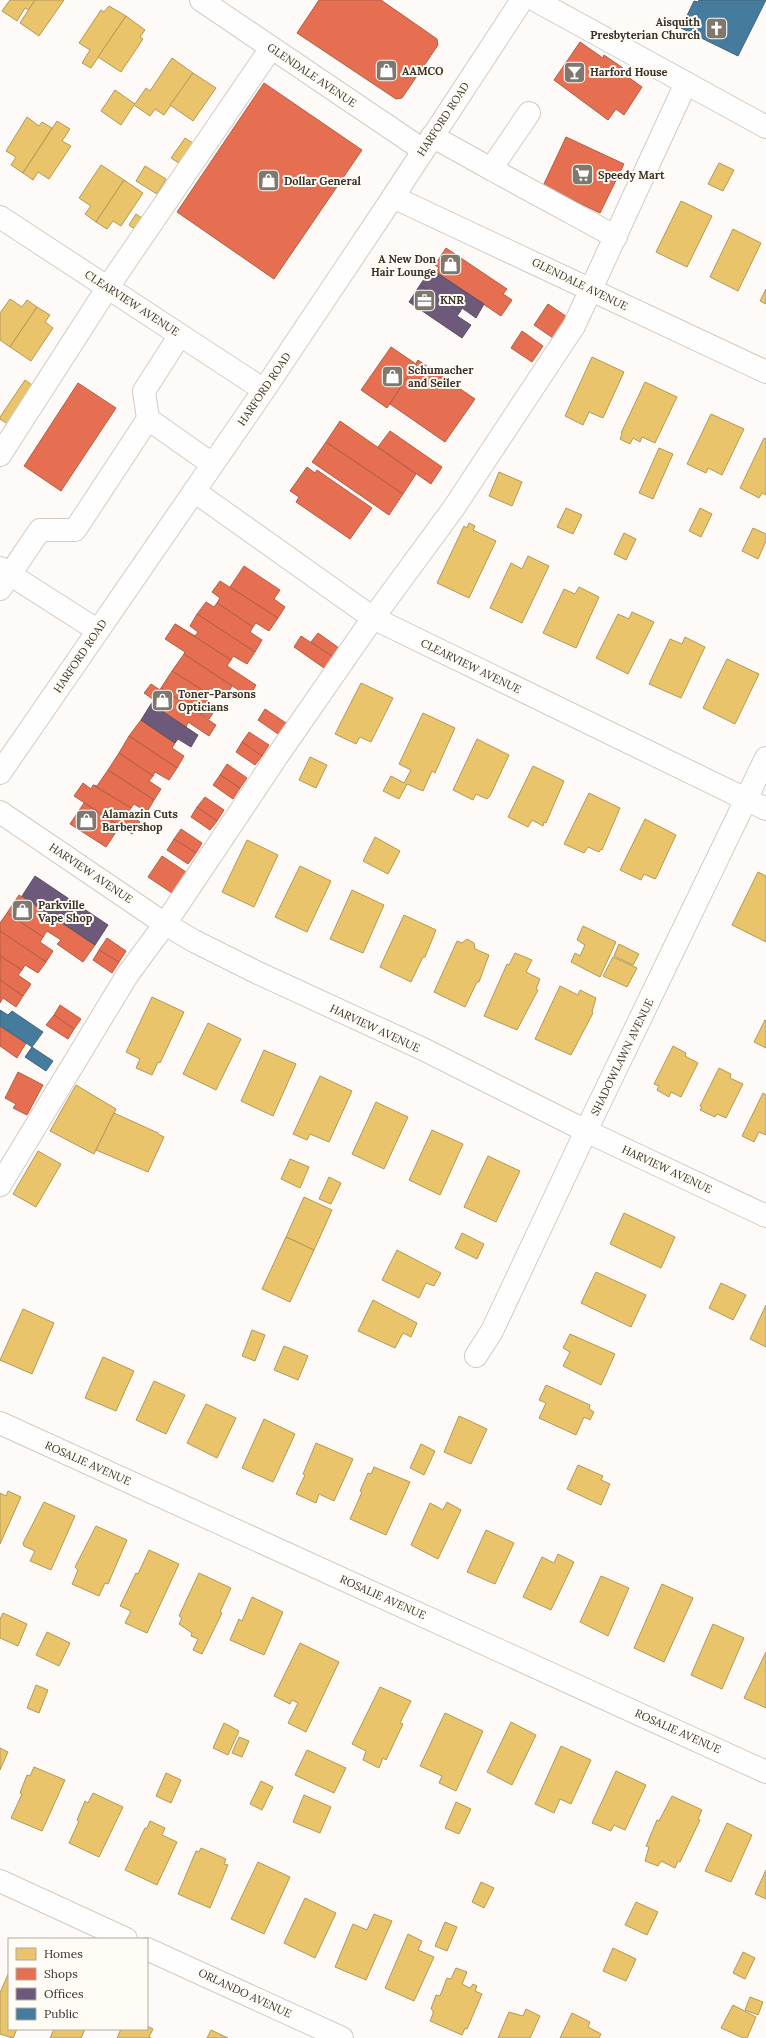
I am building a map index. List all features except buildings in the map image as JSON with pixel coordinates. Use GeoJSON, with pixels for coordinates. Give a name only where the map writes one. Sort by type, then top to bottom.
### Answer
{"type":"FeatureCollection","features":[{"type":"Feature","properties":{"kind":"street","name":"GLENDALE AVENUE"},"geometry":{"type":"LineString","coordinates":[[201,0],[272,48],[427,143],[491,170],[616,237]]}},
{"type":"Feature","properties":{"kind":"street"},"geometry":{"type":"LineString","coordinates":[[520,2],[686,83],[766,127]]}},
{"type":"Feature","properties":{"kind":"street","name":"HARFORD ROAD"},"geometry":{"type":"LineString","coordinates":[[0,773],[97,630],[264,390],[393,197],[520,2]]}},
{"type":"Feature","properties":{"kind":"street"},"geometry":{"type":"LineString","coordinates":[[0,455],[108,287],[272,48]]}},
{"type":"Feature","properties":{"kind":"street"},"geometry":{"type":"LineString","coordinates":[[3,1174],[128,974],[165,924],[278,755],[373,618],[453,509],[574,326],[686,83]]}},
{"type":"Feature","properties":{"kind":"street"},"geometry":{"type":"LineString","coordinates":[[491,170],[529,113]]}},
{"type":"Feature","properties":{"kind":"street","name":"GLENDALE AVENUE"},"geometry":{"type":"LineString","coordinates":[[393,197],[591,288],[766,372]]}},
{"type":"Feature","properties":{"kind":"street","name":"CLEARVIEW AVENUE"},"geometry":{"type":"LineString","coordinates":[[0,217],[264,390]]}},
{"type":"Feature","properties":{"kind":"street"},"geometry":{"type":"LineString","coordinates":[[97,630],[3,577],[40,530],[75,530],[148,420],[144,391],[180,335]]}},
{"type":"Feature","properties":{"kind":"street"},"geometry":{"type":"LineString","coordinates":[[148,420],[212,464]]}},
{"type":"Feature","properties":{"kind":"street","name":"CLEARVIEW AVENUE"},"geometry":{"type":"LineString","coordinates":[[194,492],[373,618],[756,804]]}},
{"type":"Feature","properties":{"kind":"street","name":"SHADOWLAWN AVENUE"},"geometry":{"type":"LineString","coordinates":[[476,1356],[492,1331],[586,1131],[756,804],[766,758]]}},
{"type":"Feature","properties":{"kind":"street","name":"HARVIEW AVENUE"},"geometry":{"type":"LineString","coordinates":[[0,812],[165,924],[258,973],[423,1050],[586,1131],[766,1216]]}},
{"type":"Feature","properties":{"kind":"street","name":"ROSALIE AVENUE"},"geometry":{"type":"LineString","coordinates":[[0,1423],[766,1772]]}},
{"type":"Feature","properties":{"kind":"street"},"geometry":{"type":"LineString","coordinates":[[0,1881],[124,1938]]}},
{"type":"Feature","properties":{"kind":"street","name":"ORLANDO AVENUE"},"geometry":{"type":"LineString","coordinates":[[148,1949],[342,2038]]}},
{"type":"Feature","properties":{"kind":"place","name":"Aisquith Presbyterian Church"},"geometry":{"type":"Point","coordinates":[716,28]}},
{"type":"Feature","properties":{"kind":"place","name":"AAMCO"},"geometry":{"type":"Point","coordinates":[387,71]}},
{"type":"Feature","properties":{"kind":"place","name":"Harford House"},"geometry":{"type":"Point","coordinates":[575,72]}},
{"type":"Feature","properties":{"kind":"place","name":"Speedy Mart"},"geometry":{"type":"Point","coordinates":[583,175]}},
{"type":"Feature","properties":{"kind":"place","name":"Dollar General"},"geometry":{"type":"Point","coordinates":[269,181]}},
{"type":"Feature","properties":{"kind":"place","name":"A New Don Hair Lounge"},"geometry":{"type":"Point","coordinates":[451,265]}},
{"type":"Feature","properties":{"kind":"place","name":"KNR"},"geometry":{"type":"Point","coordinates":[424,300]}},
{"type":"Feature","properties":{"kind":"place","name":"Schumacher and Seiler"},"geometry":{"type":"Point","coordinates":[392,376]}},
{"type":"Feature","properties":{"kind":"place","name":"Toner-Parsons Opticians"},"geometry":{"type":"Point","coordinates":[162,700]}},
{"type":"Feature","properties":{"kind":"place","name":"Alamazin Cuts Barbershop"},"geometry":{"type":"Point","coordinates":[86,820]}},
{"type":"Feature","properties":{"kind":"place","name":"Parkville Vape Shop"},"geometry":{"type":"Point","coordinates":[22,911]}}]}
